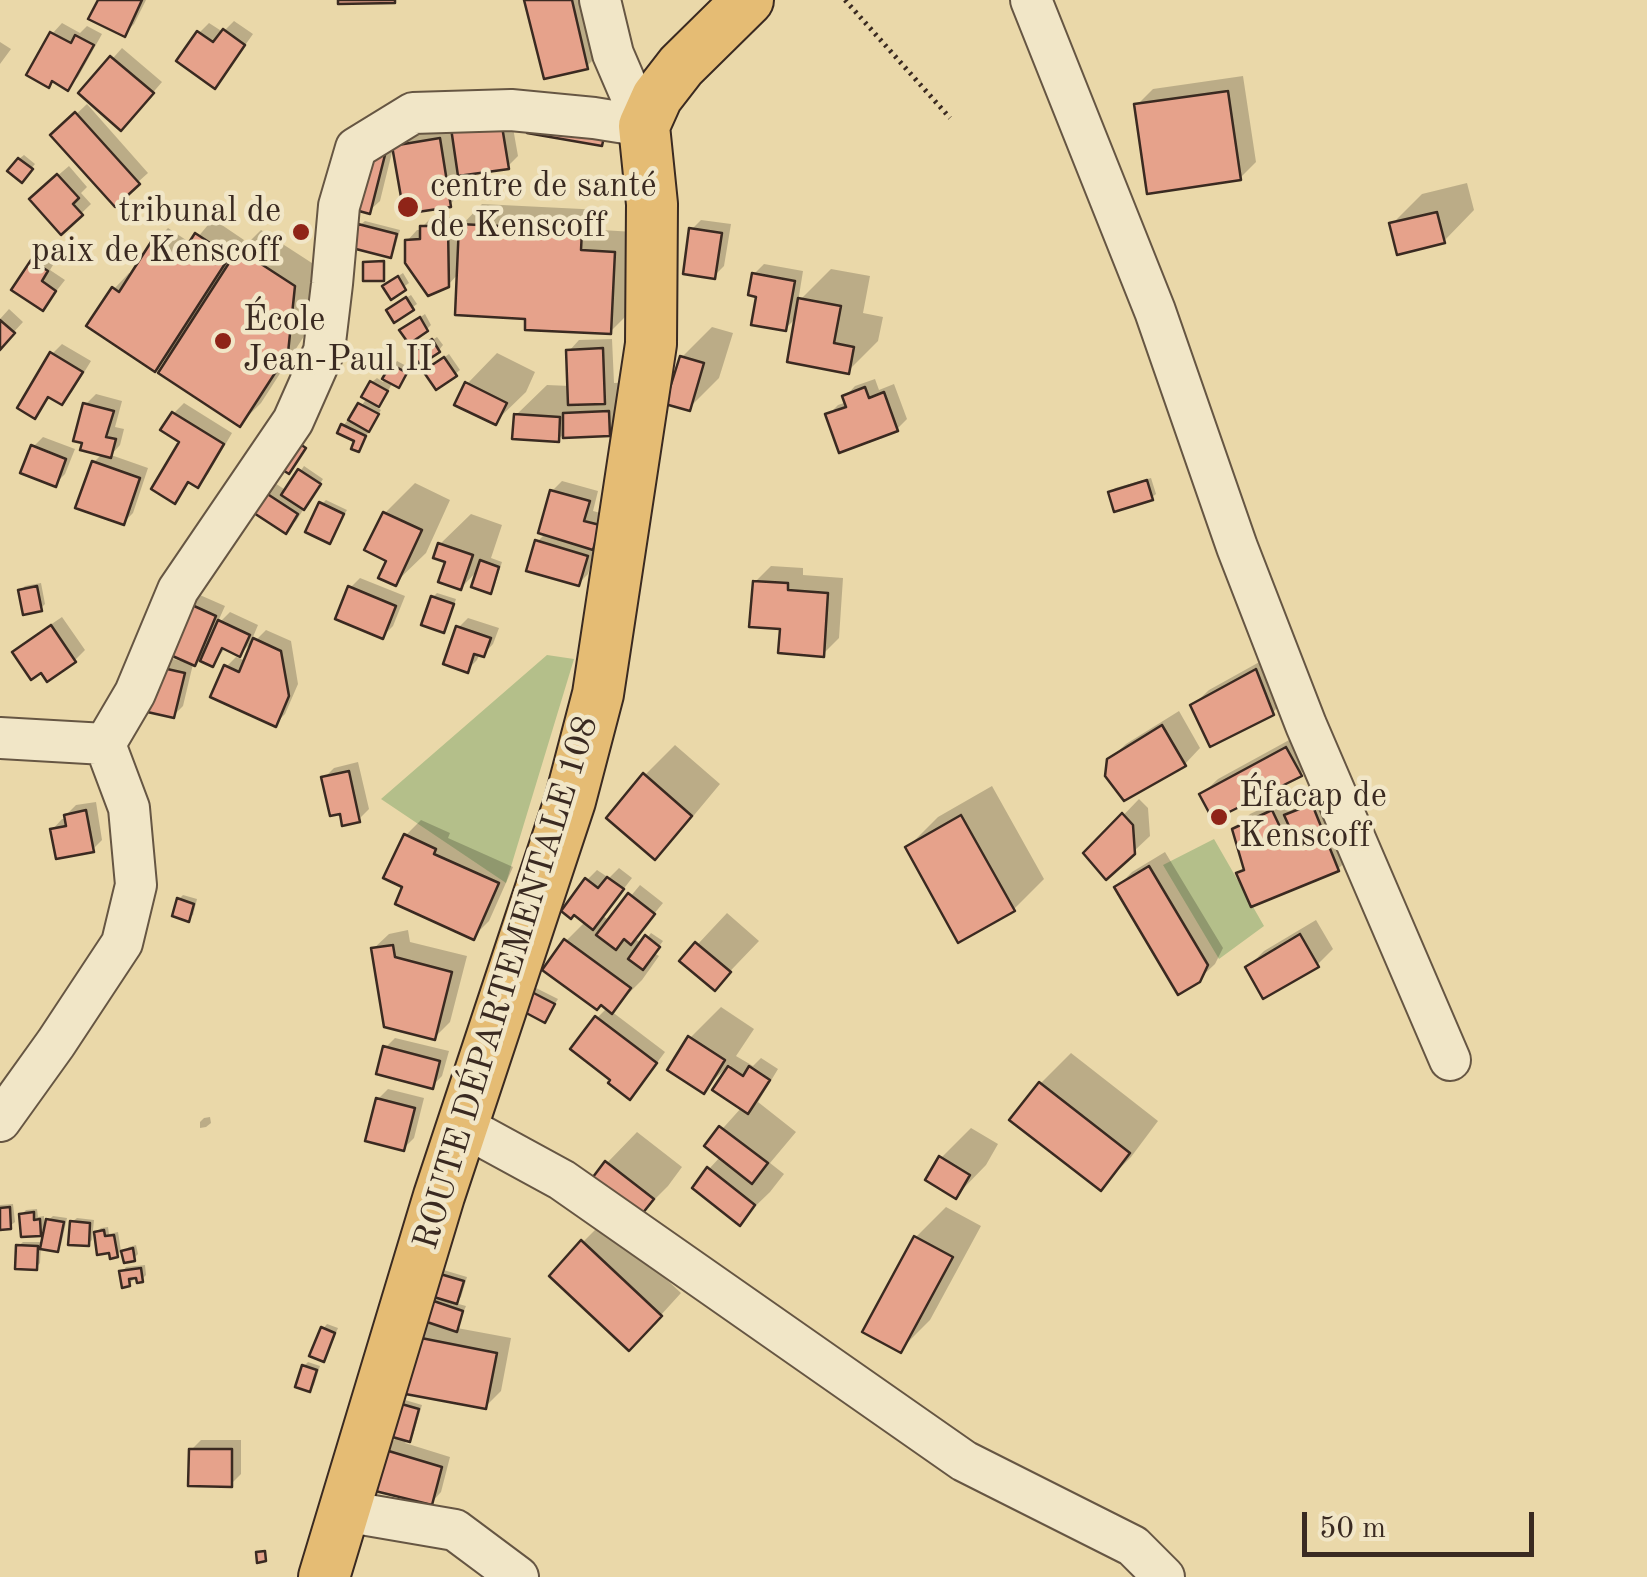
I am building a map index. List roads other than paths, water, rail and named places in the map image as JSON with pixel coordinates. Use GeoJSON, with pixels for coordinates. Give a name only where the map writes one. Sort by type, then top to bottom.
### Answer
{"type":"FeatureCollection","features":[{"type":"Feature","properties":{"kind":"main road"},"geometry":{"type":"LineString","coordinates":[[644,126],[657,96],[681,66],[748,0]]}},
{"type":"Feature","properties":{"kind":"main road","name":"ROUTE DÉPARTEMENTALE 108"},"geometry":{"type":"LineString","coordinates":[[324,1577],[440,1196],[566,815],[598,694],[651,344],[652,204],[644,126]]}},
{"type":"Feature","properties":{"kind":"street"},"geometry":{"type":"LineString","coordinates":[[600,0],[613,54],[644,126]]}},
{"type":"Feature","properties":{"kind":"street"},"geometry":{"type":"LineString","coordinates":[[1031,0],[1156,311],[1237,547],[1306,725],[1450,1060]]}},
{"type":"Feature","properties":{"kind":"street"},"geometry":{"type":"LineString","coordinates":[[105,744],[135,693],[178,590],[293,420],[324,351],[338,206],[356,148],[413,113],[512,110],[644,126]]}},
{"type":"Feature","properties":{"kind":"street"},"geometry":{"type":"LineString","coordinates":[[0,738],[105,744]]}},
{"type":"Feature","properties":{"kind":"street"},"geometry":{"type":"LineString","coordinates":[[0,1121],[122,943],[136,885],[129,808],[105,744]]}},
{"type":"Feature","properties":{"kind":"street"},"geometry":{"type":"LineString","coordinates":[[463,1126],[562,1180],[964,1461],[1133,1546],[1164,1577]]}},
{"type":"Feature","properties":{"kind":"street"},"geometry":{"type":"LineString","coordinates":[[344,1511],[455,1530],[518,1577]]}},
{"type":"Feature","properties":{"kind":"place","name":"centre de santé de Kenscoff"},"geometry":{"type":"Point","coordinates":[408,207]}},
{"type":"Feature","properties":{"kind":"place","name":"tribunal de paix de Kenscoff"},"geometry":{"type":"Point","coordinates":[301,232]}},
{"type":"Feature","properties":{"kind":"place","name":"École Jean-Paul II"},"geometry":{"type":"Point","coordinates":[223,341]}},
{"type":"Feature","properties":{"kind":"place","name":"Éfacap de Kenscoff"},"geometry":{"type":"Point","coordinates":[1219,817]}}]}
